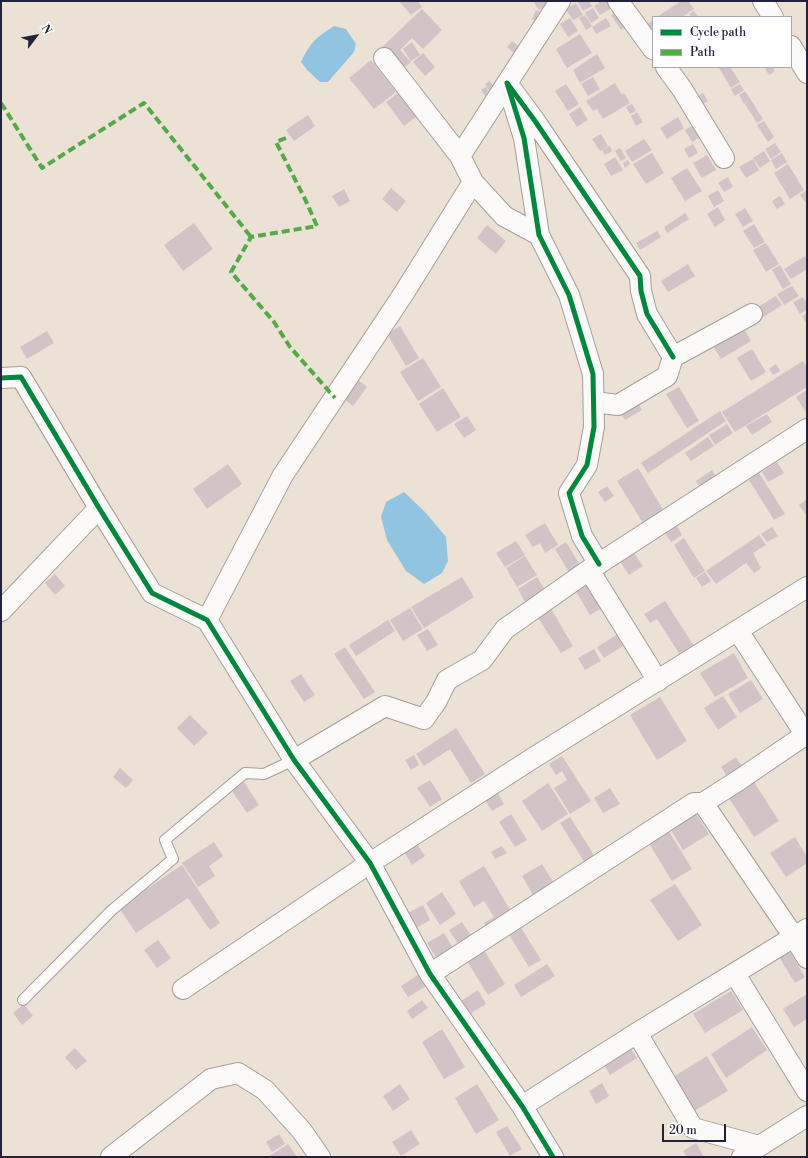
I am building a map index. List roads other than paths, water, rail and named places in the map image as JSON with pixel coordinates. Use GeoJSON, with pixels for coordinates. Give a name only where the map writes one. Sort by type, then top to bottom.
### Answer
{"type":"FeatureCollection","features":[{"type":"Feature","properties":{"kind":"street"},"geometry":{"type":"LineString","coordinates":[[460,156],[560,1]]}},
{"type":"Feature","properties":{"kind":"street"},"geometry":{"type":"LineString","coordinates":[[618,1],[652,49]]}},
{"type":"Feature","properties":{"kind":"street"},"geometry":{"type":"LineString","coordinates":[[763,1],[772,16]]}},
{"type":"Feature","properties":{"kind":"street"},"geometry":{"type":"LineString","coordinates":[[792,48],[807,73]]}},
{"type":"Feature","properties":{"kind":"street"},"geometry":{"type":"LineString","coordinates":[[384,58],[460,156],[473,182],[504,216],[540,235]]}},
{"type":"Feature","properties":{"kind":"street"},"geometry":{"type":"LineString","coordinates":[[667,68],[682,89],[724,158]]}},
{"type":"Feature","properties":{"kind":"street"},"geometry":{"type":"LineString","coordinates":[[507,83],[524,138],[540,235],[569,295],[593,374],[594,427],[587,465],[570,493],[582,536],[594,567],[658,681]]}},
{"type":"Feature","properties":{"kind":"street"},"geometry":{"type":"LineString","coordinates":[[507,83],[535,121],[640,276],[641,291],[647,314],[673,357]]}},
{"type":"Feature","properties":{"kind":"street"},"geometry":{"type":"LineString","coordinates":[[207,620],[283,475],[404,294],[473,182]]}},
{"type":"Feature","properties":{"kind":"street"},"geometry":{"type":"LineString","coordinates":[[594,402],[618,405],[667,376],[673,357],[752,314]]}},
{"type":"Feature","properties":{"kind":"street"},"geometry":{"type":"LineString","coordinates":[[1,378],[21,377],[99,508],[152,593],[207,620],[294,760],[370,863],[430,974],[522,1106],[553,1157]]}},
{"type":"Feature","properties":{"kind":"street"},"geometry":{"type":"LineString","coordinates":[[294,760],[384,706],[424,719],[436,702],[447,680],[482,660],[505,629],[594,567],[807,429]]}},
{"type":"Feature","properties":{"kind":"street"},"geometry":{"type":"LineString","coordinates":[[1,611],[99,508]]}},
{"type":"Feature","properties":{"kind":"street"},"geometry":{"type":"LineString","coordinates":[[183,989],[370,863],[530,760],[807,587]]}},
{"type":"Feature","properties":{"kind":"street"},"geometry":{"type":"LineString","coordinates":[[430,974],[694,803],[703,802],[806,736],[738,631]]}},
{"type":"Feature","properties":{"kind":"street"},"geometry":{"type":"LineString","coordinates":[[703,802],[801,933],[807,958]]}},
{"type":"Feature","properties":{"kind":"street"},"geometry":{"type":"LineString","coordinates":[[522,1106],[637,1033],[801,933]]}},
{"type":"Feature","properties":{"kind":"street"},"geometry":{"type":"LineString","coordinates":[[735,974],[807,1091]]}},
{"type":"Feature","properties":{"kind":"street"},"geometry":{"type":"LineString","coordinates":[[637,1033],[693,1128],[759,1146]]}},
{"type":"Feature","properties":{"kind":"street"},"geometry":{"type":"LineString","coordinates":[[111,1157],[211,1079],[238,1073],[264,1090],[302,1130],[320,1157]]}},
{"type":"Feature","properties":{"kind":"street"},"geometry":{"type":"LineString","coordinates":[[742,1157],[807,1116]]}},
{"type":"Feature","properties":{"kind":"lane"},"geometry":{"type":"LineString","coordinates":[[23,1000],[112,910],[173,859],[165,840],[245,773],[264,774],[294,760]]}},
{"type":"Feature","properties":{"kind":"water"},"geometry":{"type":"Polygon","coordinates":[[[334,26],[346,29],[356,44],[354,52],[328,82],[320,82],[301,62],[314,41],[334,26]]]}},
{"type":"Feature","properties":{"kind":"water"},"geometry":{"type":"Polygon","coordinates":[[[404,492],[426,513],[446,537],[448,561],[442,573],[424,584],[406,571],[387,540],[381,517],[386,502],[404,492]]]}}]}
